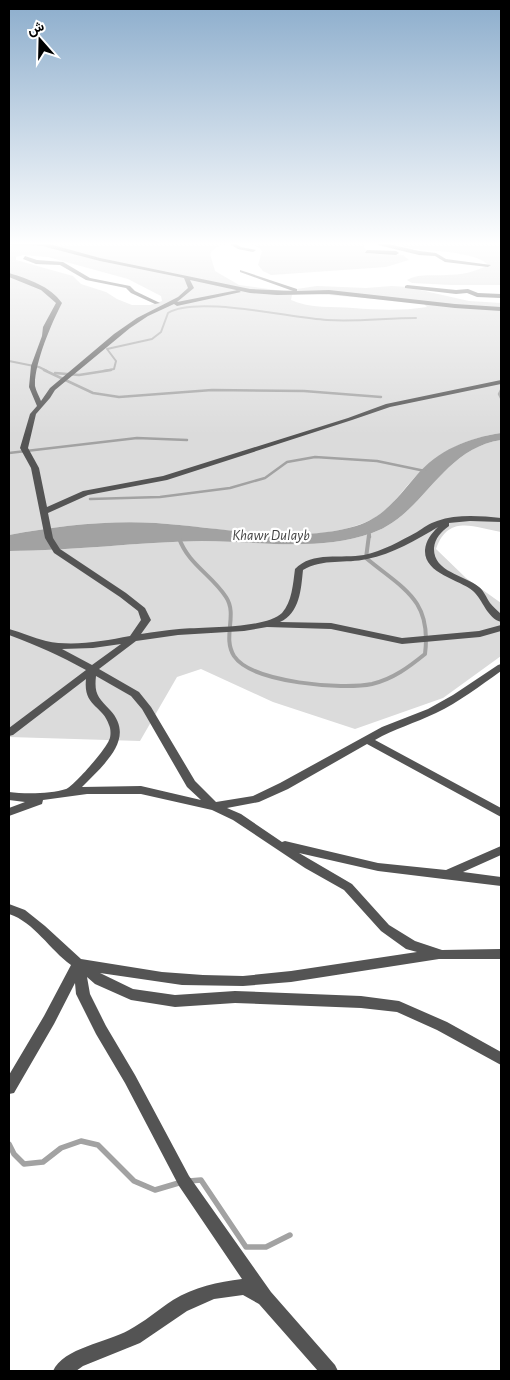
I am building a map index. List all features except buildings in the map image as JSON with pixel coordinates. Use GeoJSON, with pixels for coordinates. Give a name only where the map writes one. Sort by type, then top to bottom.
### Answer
{"type":"FeatureCollection","features":[{"type":"Feature","properties":{"kind":"street"},"geometry":{"type":"LineString","coordinates":[[40,406],[32,387],[34,366],[46,336],[46,327],[56,306]]}},
{"type":"Feature","properties":{"kind":"street"},"geometry":{"type":"LineString","coordinates":[[9,733],[132,639],[146,620],[142,610],[99,578],[57,551],[49,538],[42,512],[35,468],[24,448],[34,414],[52,389],[103,345],[141,318],[168,306]]}},
{"type":"Feature","properties":{"kind":"street"},"geometry":{"type":"LineString","coordinates":[[164,308],[171,306]]}},
{"type":"Feature","properties":{"kind":"street"},"geometry":{"type":"LineString","coordinates":[[460,306],[501,310]]}},
{"type":"Feature","properties":{"kind":"street"},"geometry":{"type":"LineString","coordinates":[[42,512],[86,493],[164,478],[227,460],[246,451],[350,419],[388,405],[501,382]]}},
{"type":"Feature","properties":{"kind":"street"},"geometry":{"type":"LineString","coordinates":[[266,625],[280,619],[289,612],[295,598],[299,569],[307,563],[317,560],[366,558],[419,535],[438,523],[454,520],[501,520]]}},
{"type":"Feature","properties":{"kind":"street"},"geometry":{"type":"LineString","coordinates":[[454,520],[441,528],[431,539],[428,549],[432,560],[454,578],[476,588],[488,607],[501,619]]}},
{"type":"Feature","properties":{"kind":"street"},"geometry":{"type":"LineString","coordinates":[[40,643],[66,647],[195,630],[266,625],[331,626],[402,641],[480,634],[501,628]]}},
{"type":"Feature","properties":{"kind":"street"},"geometry":{"type":"LineString","coordinates":[[9,632],[40,643],[135,694],[146,707],[191,784],[214,806]]}},
{"type":"Feature","properties":{"kind":"street"},"geometry":{"type":"LineString","coordinates":[[214,806],[255,799],[284,786],[386,730],[432,711],[457,697],[501,667]]}},
{"type":"Feature","properties":{"kind":"street"},"geometry":{"type":"LineString","coordinates":[[70,793],[103,758],[115,740],[115,726],[108,714],[94,700],[90,688],[92,670]]}},
{"type":"Feature","properties":{"kind":"street"},"geometry":{"type":"LineString","coordinates":[[367,740],[501,814]]}},
{"type":"Feature","properties":{"kind":"street"},"geometry":{"type":"LineString","coordinates":[[9,796],[25,798],[117,789],[141,790],[214,806],[238,817],[348,887],[385,928],[411,946],[442,955]]}},
{"type":"Feature","properties":{"kind":"street"},"geometry":{"type":"LineString","coordinates":[[9,812],[53,796]]}},
{"type":"Feature","properties":{"kind":"street"},"geometry":{"type":"LineString","coordinates":[[275,842],[378,867],[501,881]]}},
{"type":"Feature","properties":{"kind":"street"},"geometry":{"type":"LineString","coordinates":[[446,875],[501,850]]}},
{"type":"Feature","properties":{"kind":"street"},"geometry":{"type":"LineString","coordinates":[[9,909],[20,913],[41,929],[78,964],[100,980],[131,994],[175,1001],[235,997],[361,1002],[399,1007],[442,1026],[501,1059]]}},
{"type":"Feature","properties":{"kind":"street"},"geometry":{"type":"LineString","coordinates":[[78,964],[197,980],[242,981],[341,970],[404,959],[442,955],[500,953]]}},
{"type":"Feature","properties":{"kind":"street"},"geometry":{"type":"LineString","coordinates":[[9,1088],[49,1020],[78,964]]}},
{"type":"Feature","properties":{"kind":"street"},"geometry":{"type":"LineString","coordinates":[[78,964],[84,994],[101,1030],[130,1079],[184,1182],[265,1298],[329,1371]]}},
{"type":"Feature","properties":{"kind":"street"},"geometry":{"type":"LineString","coordinates":[[62,1371],[77,1360],[134,1337],[181,1305],[214,1291],[244,1287],[265,1298]]}},
{"type":"Feature","properties":{"kind":"shaded area"},"geometry":{"type":"Polygon","coordinates":[[[9,306],[322,306],[390,310],[426,306],[501,306],[501,433],[466,442],[436,458],[418,474],[384,511],[367,522],[332,531],[307,534],[256,533],[138,522],[82,524],[9,535],[9,306]]]}},
{"type":"Feature","properties":{"kind":"shaded area"},"geometry":{"type":"Polygon","coordinates":[[[501,440],[501,532],[472,526],[455,527],[447,531],[436,549],[466,578],[501,603],[501,656],[443,698],[355,729],[273,702],[201,669],[177,677],[140,741],[9,737],[9,551],[202,541],[309,544],[351,539],[372,533],[390,524],[406,512],[463,456],[480,446],[501,440]]]}},
{"type":"Feature","properties":{"kind":"water","name":"Khawr Dulayb"},"geometry":{"type":"Polygon","coordinates":[[[501,433],[501,440],[480,446],[463,456],[406,512],[390,524],[372,533],[351,539],[309,544],[202,541],[9,551],[9,535],[64,526],[101,523],[156,523],[283,534],[308,534],[356,526],[382,512],[425,467],[444,452],[477,438],[501,433]]]}},
{"type":"Feature","properties":{"kind":"waterway"},"geometry":{"type":"LineString","coordinates":[[103,371],[114,369],[116,361],[107,349],[152,339],[161,332],[168,313],[181,308],[195,306]]}},
{"type":"Feature","properties":{"kind":"waterway"},"geometry":{"type":"LineString","coordinates":[[208,306],[338,320],[416,318]]}},
{"type":"Feature","properties":{"kind":"waterway"},"geometry":{"type":"LineString","coordinates":[[9,361],[39,367],[47,371]]}},
{"type":"Feature","properties":{"kind":"waterway"},"geometry":{"type":"LineString","coordinates":[[44,370],[93,393],[119,397],[212,390],[304,391],[381,397]]}},
{"type":"Feature","properties":{"kind":"waterway"},"geometry":{"type":"LineString","coordinates":[[55,373],[79,375],[111,370]]}},
{"type":"Feature","properties":{"kind":"waterway"},"geometry":{"type":"LineString","coordinates":[[501,390],[499,394],[501,398]]}},
{"type":"Feature","properties":{"kind":"waterway"},"geometry":{"type":"LineString","coordinates":[[9,453],[137,438],[187,440]]}},
{"type":"Feature","properties":{"kind":"waterway"},"geometry":{"type":"LineString","coordinates":[[90,499],[160,497],[230,488],[265,478],[287,462],[315,457],[377,461],[425,471]]}},
{"type":"Feature","properties":{"kind":"waterway"},"geometry":{"type":"LineString","coordinates":[[369,531],[370,537]]}},
{"type":"Feature","properties":{"kind":"waterway"},"geometry":{"type":"LineString","coordinates":[[179,538],[188,555],[226,597],[231,611],[229,641],[231,649],[234,656],[244,665],[259,673],[299,682],[320,685],[358,686],[387,679],[425,654],[426,635],[424,620],[419,608],[403,587],[366,558],[369,535]]}},
{"type":"Feature","properties":{"kind":"waterway"},"geometry":{"type":"LineString","coordinates":[[9,1144],[14,1154],[24,1164],[43,1162],[61,1148],[81,1141],[98,1145],[134,1181],[155,1190],[182,1182]]}},
{"type":"Feature","properties":{"kind":"waterway"},"geometry":{"type":"LineString","coordinates":[[189,1181],[201,1180],[246,1247],[266,1247],[290,1235]]}}]}
